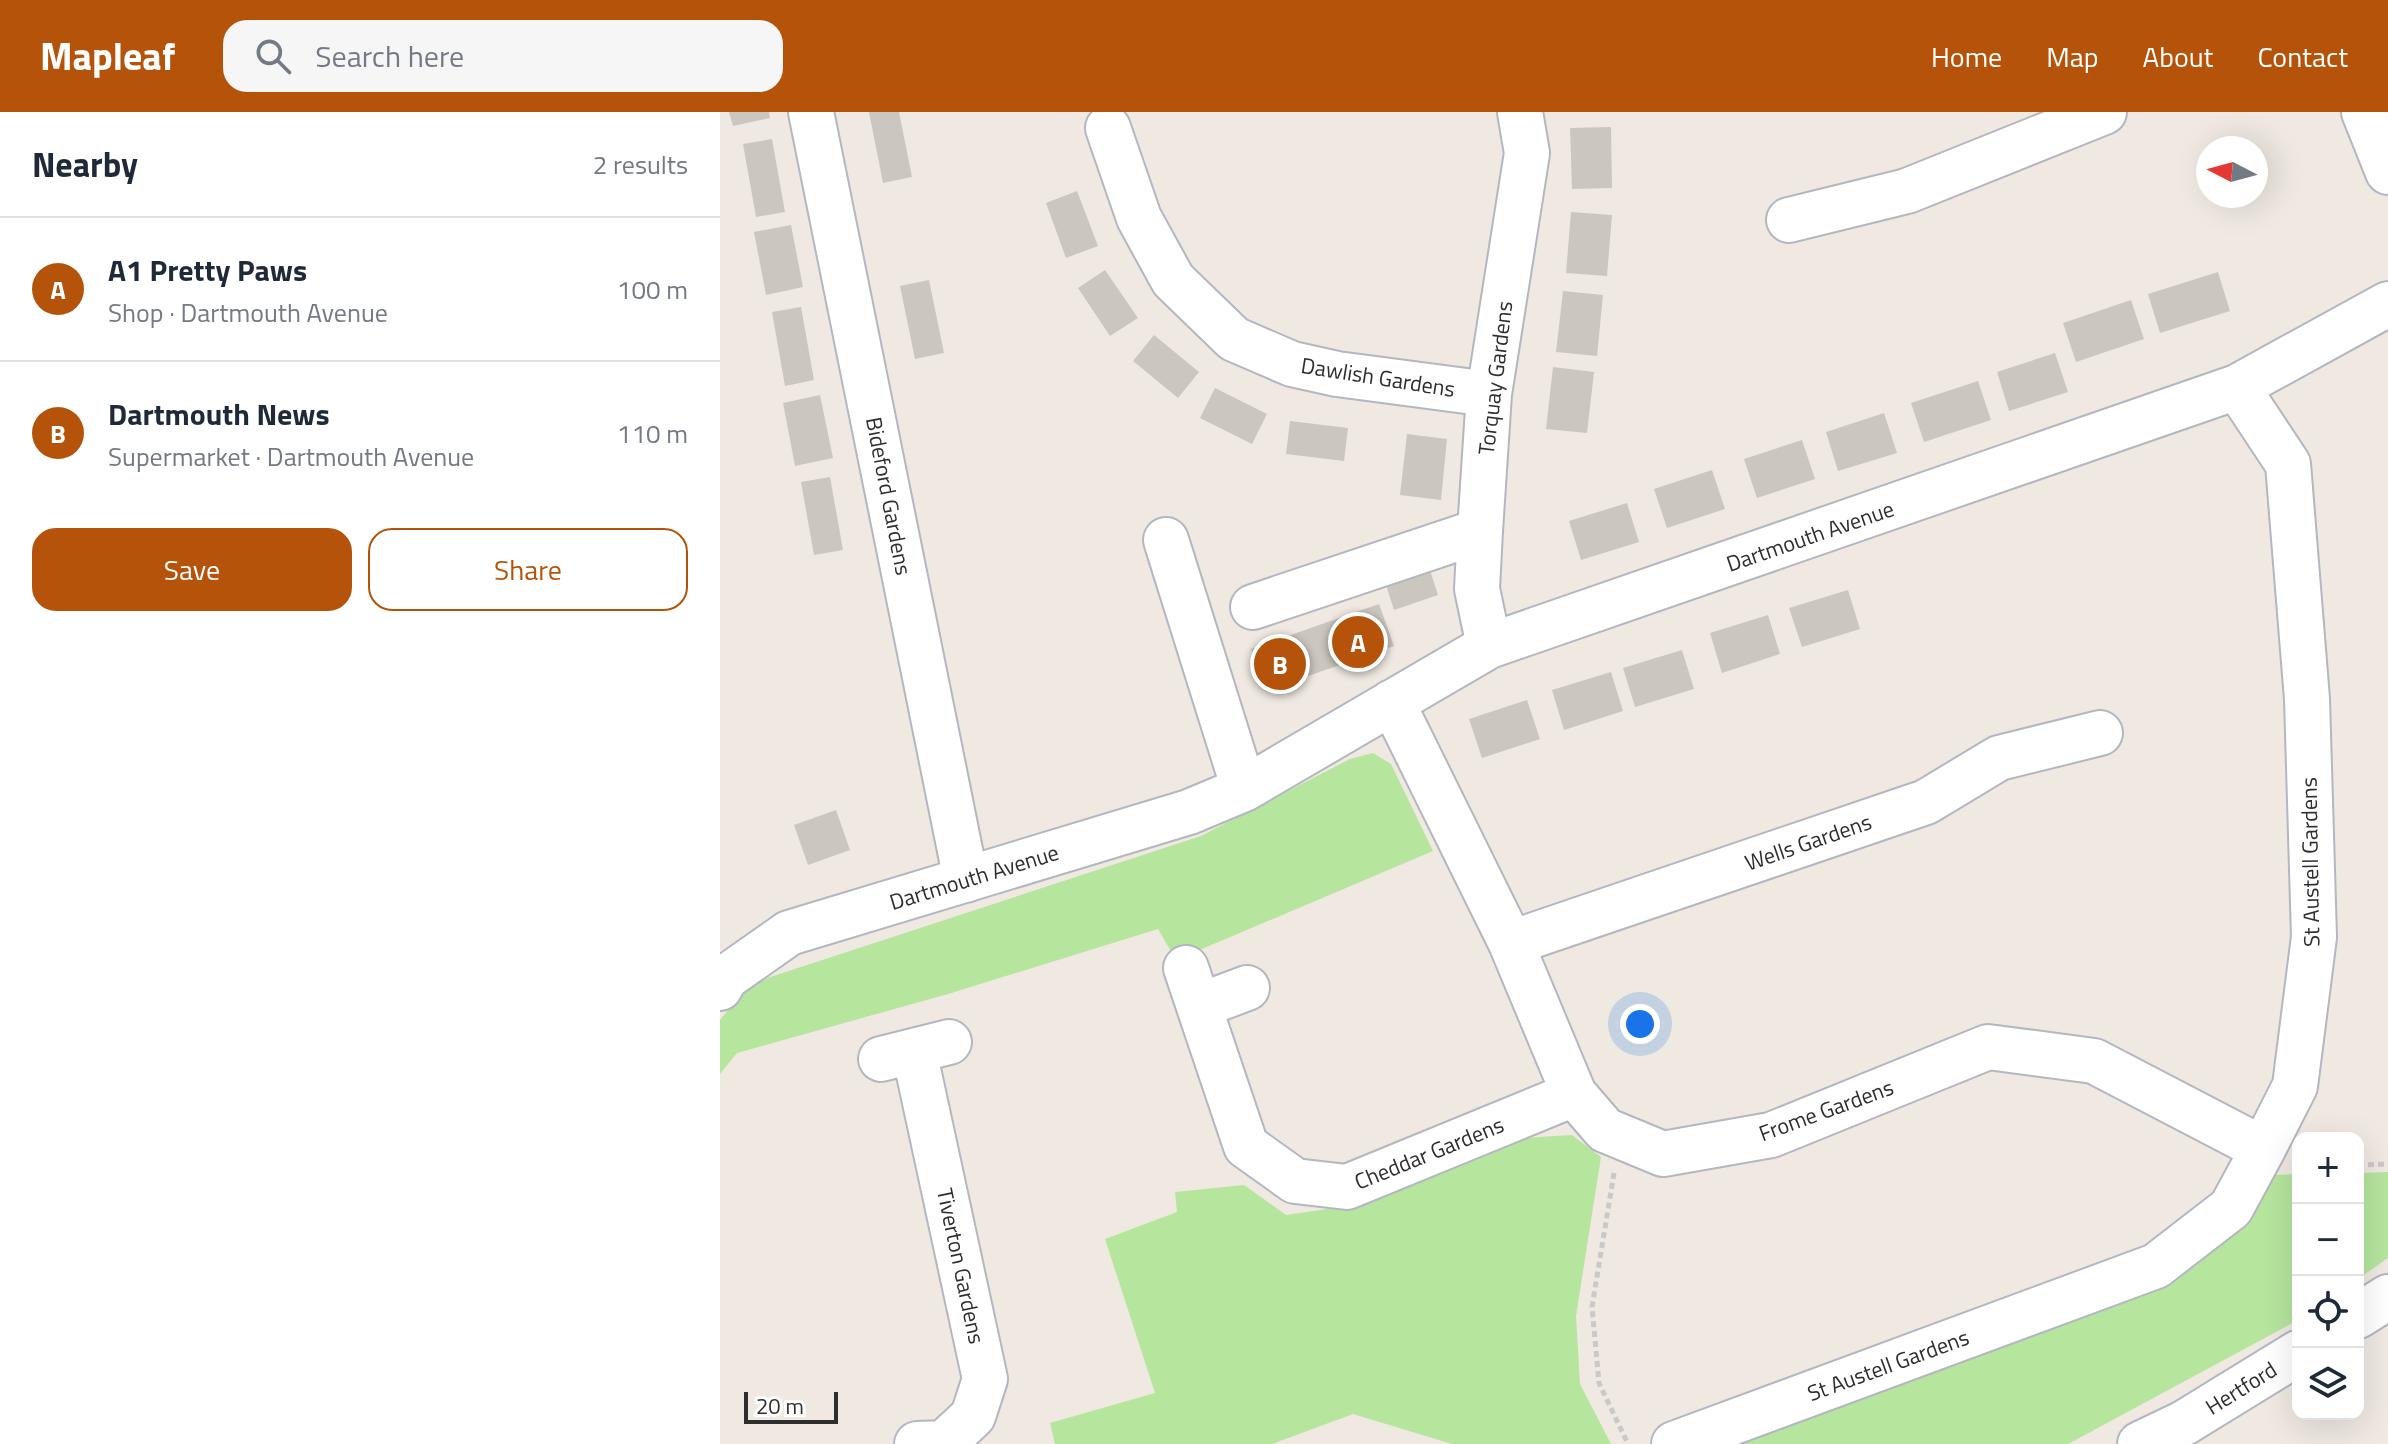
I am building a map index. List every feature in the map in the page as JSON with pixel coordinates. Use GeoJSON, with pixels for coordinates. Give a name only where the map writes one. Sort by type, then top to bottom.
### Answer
{"type":"FeatureCollection","features":[{"type":"Feature","properties":{"kind":"street","name":"Bideford Gardens"},"geometry":{"type":"LineString","coordinates":[[811,112],[966,880]]}},
{"type":"Feature","properties":{"kind":"street","name":"Torquay Gardens"},"geometry":{"type":"LineString","coordinates":[[1489,646],[1477,589],[1480,531],[1489,394],[1527,153],[1520,112]]}},
{"type":"Feature","properties":{"kind":"street"},"geometry":{"type":"LineString","coordinates":[[1789,220],[1907,191],[2104,112]]}},
{"type":"Feature","properties":{"kind":"street"},"geometry":{"type":"LineString","coordinates":[[2364,112],[2388,172]]}},
{"type":"Feature","properties":{"kind":"street","name":"Dawlish Gardens"},"geometry":{"type":"LineString","coordinates":[[1108,128],[1139,218],[1173,280],[1234,339],[1292,364],[1337,374],[1489,394]]}},
{"type":"Feature","properties":{"kind":"street","name":"Dartmouth Avenue"},"geometry":{"type":"LineString","coordinates":[[720,988],[725,978],[789,933],[1189,812],[1244,789],[1489,646],[2237,387],[2388,304]]}},
{"type":"Feature","properties":{"kind":"street","name":"St Austell Gardens"},"geometry":{"type":"LineString","coordinates":[[1674,1444],[2156,1266],[2231,1208],[2263,1149],[2295,1086],[2314,937],[2308,715],[2288,464],[2237,387]]}},
{"type":"Feature","properties":{"kind":"street"},"geometry":{"type":"LineString","coordinates":[[1253,607],[1480,531]]}},
{"type":"Feature","properties":{"kind":"street"},"geometry":{"type":"LineString","coordinates":[[1166,540],[1244,789]]}},
{"type":"Feature","properties":{"kind":"street","name":"Frome Gardens"},"geometry":{"type":"LineString","coordinates":[[1392,702],[1511,943],[1574,1094],[1605,1130],[1663,1154],[1771,1135],[1988,1047],[2094,1061],[2263,1149]]}},
{"type":"Feature","properties":{"kind":"street","name":"Wells Gardens"},"geometry":{"type":"LineString","coordinates":[[1511,943],[1926,802],[1999,758],[2100,733]]}},
{"type":"Feature","properties":{"kind":"street","name":"Cheddar Gardens"},"geometry":{"type":"LineString","coordinates":[[1247,988],[1193,987],[1246,1146],[1295,1181],[1347,1187],[1574,1094]]}},
{"type":"Feature","properties":{"kind":"street","name":"Tiverton Gardens"},"geometry":{"type":"LineString","coordinates":[[915,1051],[985,1379],[973,1416],[944,1443],[917,1444]]}},
{"type":"Feature","properties":{"kind":"street"},"geometry":{"type":"LineString","coordinates":[[2364,1312],[2388,1297]]}},
{"type":"Feature","properties":{"kind":"street","name":"Hertford"},"geometry":{"type":"LineString","coordinates":[[2140,1444],[2184,1423],[2292,1357]]}},
{"type":"Feature","properties":{"kind":"path"},"geometry":{"type":"LineString","coordinates":[[1620,1137],[1592,1307],[1599,1383],[1628,1444]]}},
{"type":"Feature","properties":{"kind":"path"},"geometry":{"type":"LineString","coordinates":[[2364,1165],[2388,1164]]}},
{"type":"Feature","properties":{"kind":"green space"},"geometry":{"type":"Polygon","coordinates":[[[1373,753],[1391,764],[1433,851],[1176,960],[1158,929],[948,994],[737,1053],[720,1074],[720,1020],[749,984],[1201,836],[1350,759],[1373,753]]]}},
{"type":"Feature","properties":{"kind":"green space"},"geometry":{"type":"Polygon","coordinates":[[[1572,1135],[1601,1157],[1576,1316],[1580,1384],[1611,1444],[1452,1444],[1353,1414],[1272,1444],[1055,1444],[1050,1423],[1155,1393],[1105,1239],[1177,1212],[1175,1192],[1244,1185],[1286,1215],[1347,1206],[1524,1138],[1572,1135]]]}},
{"type":"Feature","properties":{"kind":"green space"},"geometry":{"type":"Polygon","coordinates":[[[2388,1172],[2388,1258],[2364,1275],[2364,1204],[2364,1173],[2388,1172]]]}},
{"type":"Feature","properties":{"kind":"green space"},"geometry":{"type":"Polygon","coordinates":[[[2292,1174],[2292,1323],[2068,1444],[1723,1444],[2105,1307],[2274,1175],[2292,1174]]]}},
{"type":"Feature","properties":{"kind":"building"},"geometry":{"type":"Polygon","coordinates":[[[729,112],[769,112],[770,118],[733,126],[729,112]]]}},
{"type":"Feature","properties":{"kind":"building"},"geometry":{"type":"Polygon","coordinates":[[[869,112],[899,112],[912,177],[883,183],[869,112]]]}},
{"type":"Feature","properties":{"kind":"building"},"geometry":{"type":"Polygon","coordinates":[[[1611,127],[1612,188],[1572,189],[1570,128],[1611,127]]]}},
{"type":"Feature","properties":{"kind":"building"},"geometry":{"type":"Polygon","coordinates":[[[772,139],[785,212],[756,217],[743,144],[772,139]]]}},
{"type":"Feature","properties":{"kind":"building"},"geometry":{"type":"Polygon","coordinates":[[[1077,191],[1098,246],[1066,258],[1046,203],[1077,191]]]}},
{"type":"Feature","properties":{"kind":"building"},"geometry":{"type":"Polygon","coordinates":[[[1571,212],[1612,215],[1607,276],[1566,273],[1571,212]]]}},
{"type":"Feature","properties":{"kind":"building"},"geometry":{"type":"Polygon","coordinates":[[[791,225],[803,287],[766,295],[754,232],[791,225]]]}},
{"type":"Feature","properties":{"kind":"building"},"geometry":{"type":"Polygon","coordinates":[[[1105,270],[1138,318],[1110,336],[1078,288],[1105,270]]]}},
{"type":"Feature","properties":{"kind":"building"},"geometry":{"type":"Polygon","coordinates":[[[2218,272],[2230,311],[2160,333],[2148,294],[2218,272]]]}},
{"type":"Feature","properties":{"kind":"building"},"geometry":{"type":"Polygon","coordinates":[[[929,280],[944,353],[915,359],[900,286],[929,280]]]}},
{"type":"Feature","properties":{"kind":"building"},"geometry":{"type":"Polygon","coordinates":[[[1563,291],[1603,295],[1597,356],[1556,352],[1563,291]]]}},
{"type":"Feature","properties":{"kind":"building"},"geometry":{"type":"Polygon","coordinates":[[[2131,300],[2144,339],[2076,362],[2063,323],[2131,300]]]}},
{"type":"Feature","properties":{"kind":"building"},"geometry":{"type":"Polygon","coordinates":[[[801,307],[814,380],[785,386],[772,312],[801,307]]]}},
{"type":"Feature","properties":{"kind":"building"},"geometry":{"type":"Polygon","coordinates":[[[1154,335],[1199,372],[1178,398],[1133,361],[1154,335]]]}},
{"type":"Feature","properties":{"kind":"building"},"geometry":{"type":"Polygon","coordinates":[[[2055,353],[2068,392],[2009,411],[1997,372],[2055,353]]]}},
{"type":"Feature","properties":{"kind":"building"},"geometry":{"type":"Polygon","coordinates":[[[1553,367],[1594,372],[1587,433],[1546,429],[1553,367]]]}},
{"type":"Feature","properties":{"kind":"building"},"geometry":{"type":"Polygon","coordinates":[[[1978,381],[1991,420],[1924,442],[1911,403],[1978,381]]]}},
{"type":"Feature","properties":{"kind":"building"},"geometry":{"type":"Polygon","coordinates":[[[1215,388],[1267,414],[1252,444],[1200,418],[1215,388]]]}},
{"type":"Feature","properties":{"kind":"building"},"geometry":{"type":"Polygon","coordinates":[[[820,395],[833,458],[795,466],[783,403],[820,395]]]}},
{"type":"Feature","properties":{"kind":"building"},"geometry":{"type":"Polygon","coordinates":[[[1884,413],[1897,453],[1838,471],[1826,432],[1884,413]]]}},
{"type":"Feature","properties":{"kind":"building"},"geometry":{"type":"Polygon","coordinates":[[[1290,421],[1348,428],[1344,461],[1286,454],[1290,421]]]}},
{"type":"Feature","properties":{"kind":"building"},"geometry":{"type":"Polygon","coordinates":[[[1407,434],[1447,439],[1441,500],[1400,495],[1407,434]]]}},
{"type":"Feature","properties":{"kind":"building"},"geometry":{"type":"Polygon","coordinates":[[[1802,440],[1815,479],[1757,498],[1744,459],[1802,440]]]}},
{"type":"Feature","properties":{"kind":"building"},"geometry":{"type":"Polygon","coordinates":[[[1712,470],[1725,509],[1667,528],[1654,489],[1712,470]]]}},
{"type":"Feature","properties":{"kind":"building"},"geometry":{"type":"Polygon","coordinates":[[[830,477],[843,550],[814,555],[801,482],[830,477]]]}},
{"type":"Feature","properties":{"kind":"building"},"geometry":{"type":"Polygon","coordinates":[[[1627,503],[1639,542],[1581,560],[1569,521],[1627,503]]]}},
{"type":"Feature","properties":{"kind":"building"},"geometry":{"type":"Polygon","coordinates":[[[1430,570],[1438,595],[1394,610],[1386,585],[1430,570]]]}},
{"type":"Feature","properties":{"kind":"building"},"geometry":{"type":"Polygon","coordinates":[[[1848,590],[1860,629],[1802,647],[1789,608],[1848,590]]]}},
{"type":"Feature","properties":{"kind":"building"},"geometry":{"type":"Polygon","coordinates":[[[1379,604],[1394,646],[1265,691],[1251,649],[1379,604]]]}},
{"type":"Feature","properties":{"kind":"building"},"geometry":{"type":"Polygon","coordinates":[[[1768,615],[1780,654],[1722,673],[1710,633],[1768,615]]]}},
{"type":"Feature","properties":{"kind":"building"},"geometry":{"type":"Polygon","coordinates":[[[1682,650],[1694,689],[1635,707],[1623,668],[1682,650]]]}},
{"type":"Feature","properties":{"kind":"building"},"geometry":{"type":"Polygon","coordinates":[[[1611,672],[1623,711],[1564,730],[1552,690],[1611,672]]]}},
{"type":"Feature","properties":{"kind":"building"},"geometry":{"type":"Polygon","coordinates":[[[1527,700],[1540,739],[1482,758],[1469,719],[1527,700]]]}},
{"type":"Feature","properties":{"kind":"building"},"geometry":{"type":"Polygon","coordinates":[[[836,810],[850,850],[808,865],[794,825],[836,810]]]}},
{"type":"Feature","properties":{"kind":"place","name":"A1 Pretty Paws"},"geometry":{"type":"Point","coordinates":[1358,642]}},
{"type":"Feature","properties":{"kind":"place","name":"Dartmouth News"},"geometry":{"type":"Point","coordinates":[1280,664]}}]}
